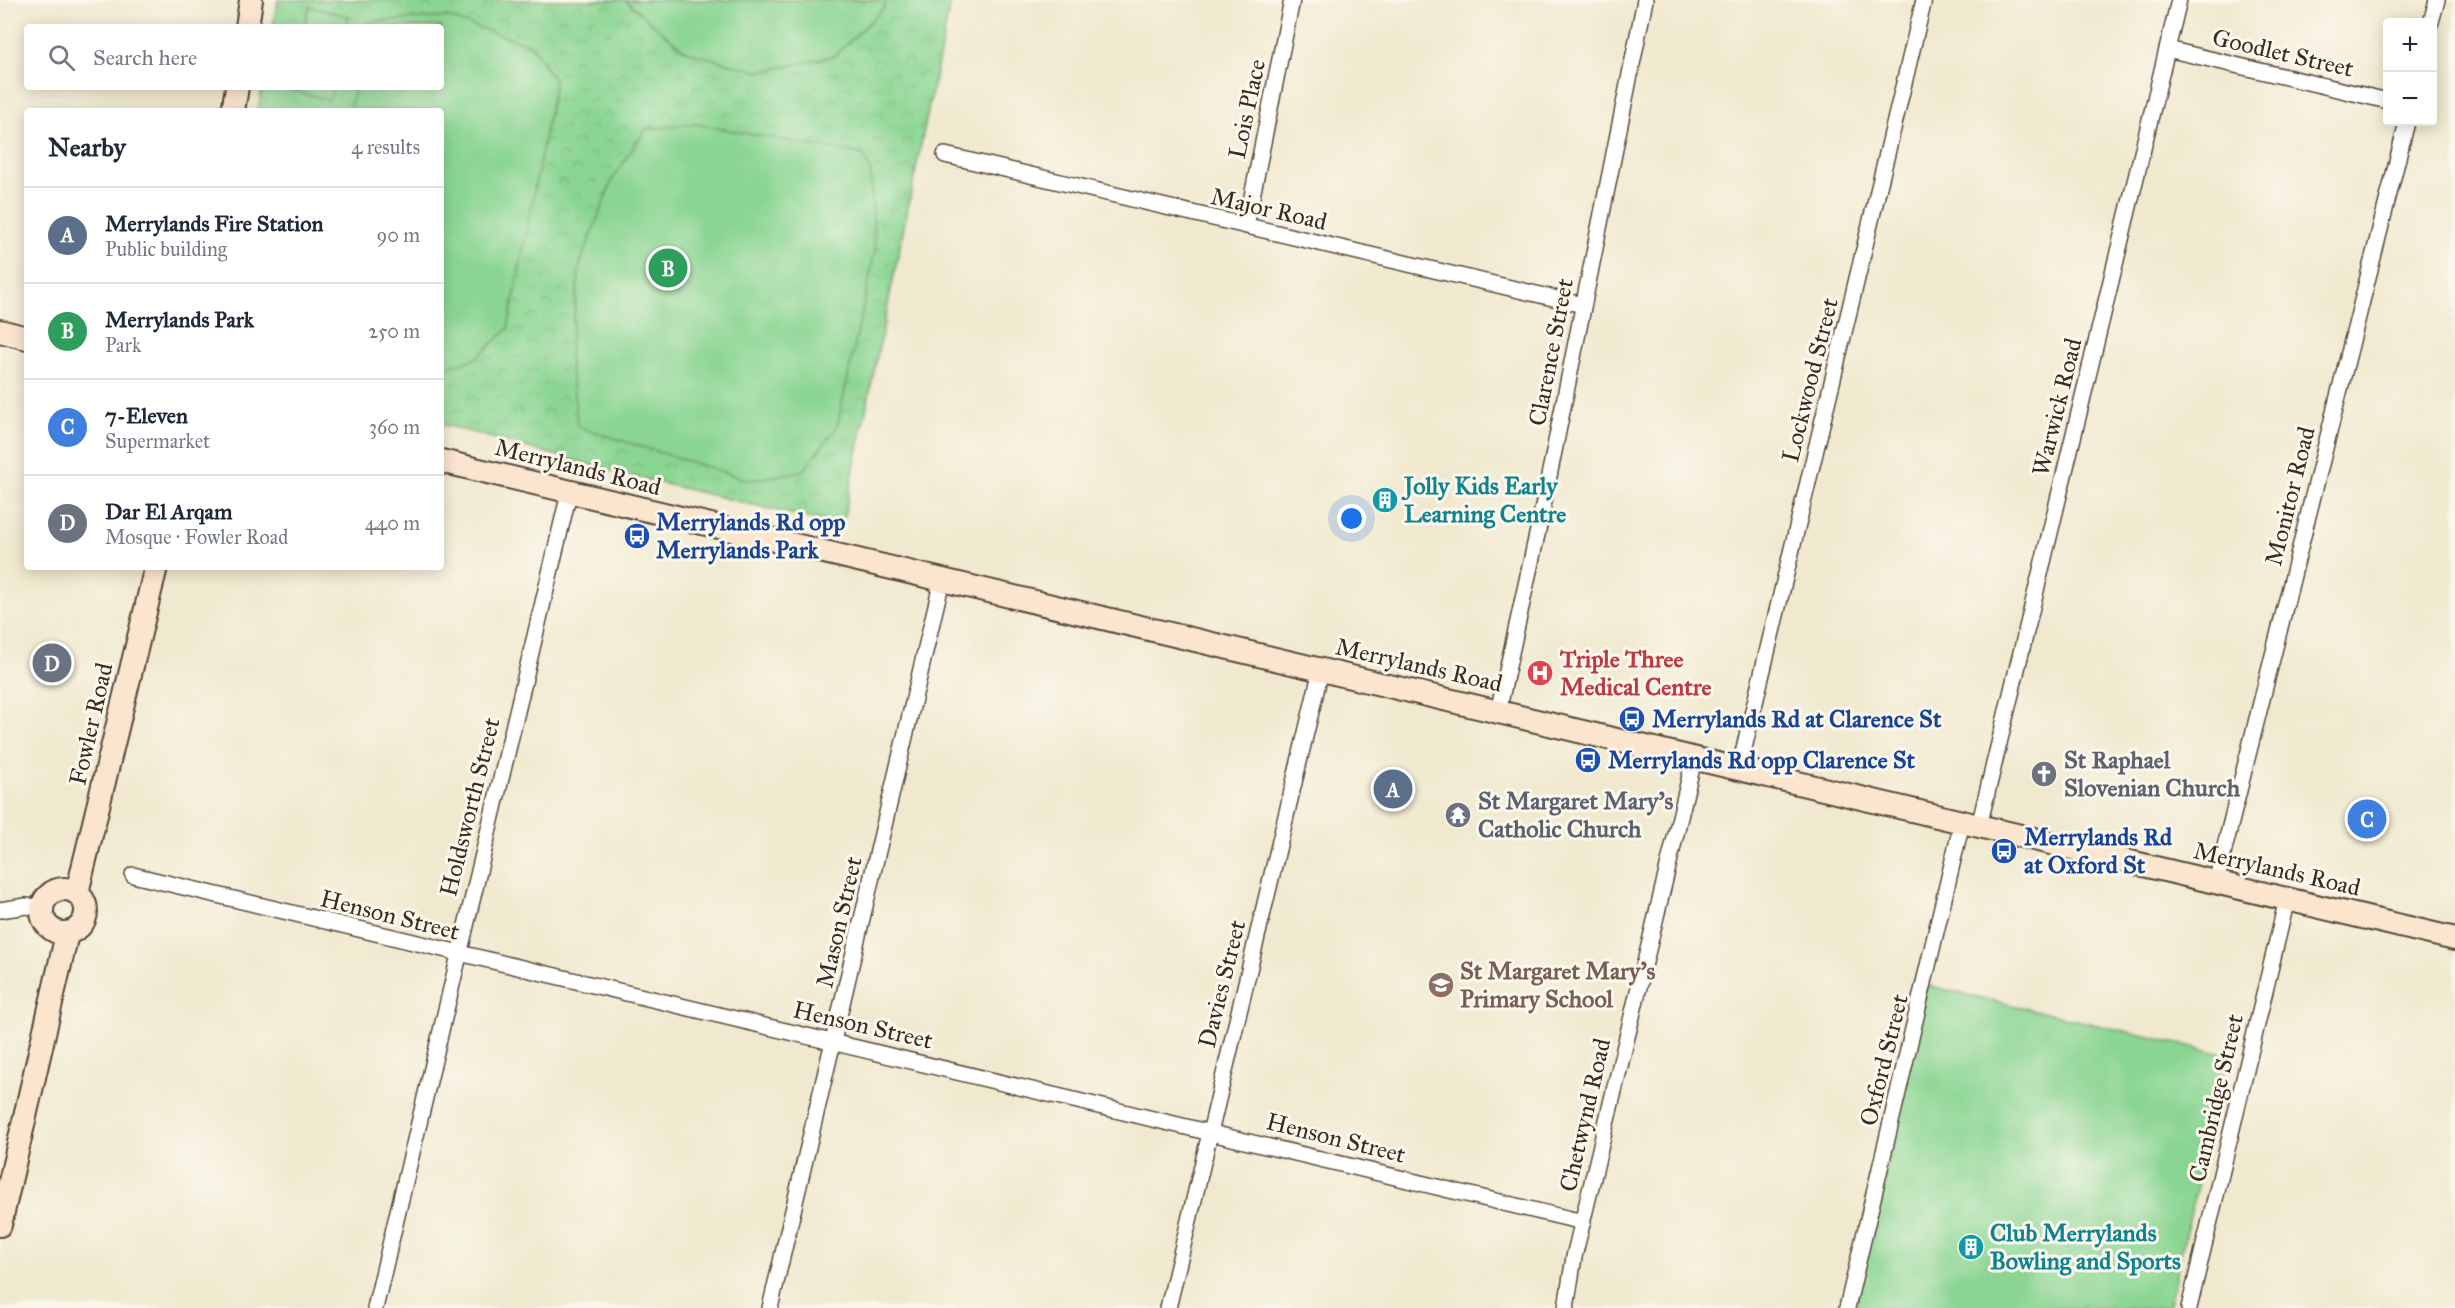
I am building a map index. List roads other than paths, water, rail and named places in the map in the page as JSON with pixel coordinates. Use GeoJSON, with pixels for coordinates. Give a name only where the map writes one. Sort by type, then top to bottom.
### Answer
{"type":"FeatureCollection","features":[{"type":"Feature","properties":{"kind":"main road"},"geometry":{"type":"LineString","coordinates":[[247,24],[251,0]]}},
{"type":"Feature","properties":{"kind":"main road"},"geometry":{"type":"LineString","coordinates":[[234,108],[236,90]]}},
{"type":"Feature","properties":{"kind":"main road"},"geometry":{"type":"LineString","coordinates":[[0,331],[24,337]]}},
{"type":"Feature","properties":{"kind":"main road","name":"Merrylands Road"},"geometry":{"type":"LineString","coordinates":[[444,462],[2455,939]]}},
{"type":"Feature","properties":{"kind":"main road","name":"Fowler Road"},"geometry":{"type":"LineString","coordinates":[[77,893],[155,570]]}},
{"type":"Feature","properties":{"kind":"main road"},"geometry":{"type":"LineString","coordinates":[[70,890],[77,893],[86,908],[85,919],[78,929],[67,934],[60,934],[43,921],[42,908],[44,900],[55,891],[70,890]]}},
{"type":"Feature","properties":{"kind":"main road"},"geometry":{"type":"LineString","coordinates":[[0,1225],[67,934]]}},
{"type":"Feature","properties":{"kind":"street","name":"Lois Place"},"geometry":{"type":"LineString","coordinates":[[1246,226],[1292,0]]}},
{"type":"Feature","properties":{"kind":"street","name":"Clarence Street"},"geometry":{"type":"LineString","coordinates":[[1498,712],[1540,521],[1645,0]]}},
{"type":"Feature","properties":{"kind":"street","name":"Lockwood Street"},"geometry":{"type":"LineString","coordinates":[[1739,770],[1924,0]]}},
{"type":"Feature","properties":{"kind":"street","name":"Warwick Road"},"geometry":{"type":"LineString","coordinates":[[1970,824],[2180,0]]}},
{"type":"Feature","properties":{"kind":"street"},"geometry":{"type":"LineString","coordinates":[[2432,18],[2437,0]]}},
{"type":"Feature","properties":{"kind":"street","name":"Goodlet Street"},"geometry":{"type":"LineString","coordinates":[[2167,49],[2383,100]]}},
{"type":"Feature","properties":{"kind":"street","name":"Monitor Road"},"geometry":{"type":"LineString","coordinates":[[2216,882],[2406,126]]}},
{"type":"Feature","properties":{"kind":"street","name":"Major Road"},"geometry":{"type":"LineString","coordinates":[[945,155],[1583,305]]}},
{"type":"Feature","properties":{"kind":"street","name":"Holdsworth Street"},"geometry":{"type":"LineString","coordinates":[[375,1308],[569,493]]}},
{"type":"Feature","properties":{"kind":"street","name":"Mason Street"},"geometry":{"type":"LineString","coordinates":[[770,1308],[942,580]]}},
{"type":"Feature","properties":{"kind":"street","name":"Davies Street"},"geometry":{"type":"LineString","coordinates":[[1168,1308],[1321,670]]}},
{"type":"Feature","properties":{"kind":"street","name":"Chetwynd Road"},"geometry":{"type":"LineString","coordinates":[[1566,1308],[1569,1278],[1694,759]]}},
{"type":"Feature","properties":{"kind":"street","name":"Oxford Street"},"geometry":{"type":"LineString","coordinates":[[1847,1308],[1970,824]]}},
{"type":"Feature","properties":{"kind":"street","name":"Henson Street"},"geometry":{"type":"LineString","coordinates":[[133,875],[458,955],[834,1041],[1583,1222]]}},
{"type":"Feature","properties":{"kind":"street","name":"Cambridge Street"},"geometry":{"type":"LineString","coordinates":[[2189,1308],[2287,899]]}},
{"type":"Feature","properties":{"kind":"street"},"geometry":{"type":"LineString","coordinates":[[0,910],[26,906],[42,908]]}},
{"type":"Feature","properties":{"kind":"place","name":"Merrylands Park"},"geometry":{"type":"Point","coordinates":[668,268]}},
{"type":"Feature","properties":{"kind":"place","name":"Jolly Kids Early Learning Centre"},"geometry":{"type":"Point","coordinates":[1385,500]}},
{"type":"Feature","properties":{"kind":"place","name":"Merrylands Rd opp Merrylands Park"},"geometry":{"type":"Point","coordinates":[637,536]}},
{"type":"Feature","properties":{"kind":"place","name":"Dar El Arqam"},"geometry":{"type":"Point","coordinates":[52,663]}},
{"type":"Feature","properties":{"kind":"place","name":"Triple Three Medical Centre"},"geometry":{"type":"Point","coordinates":[1540,673]}},
{"type":"Feature","properties":{"kind":"place","name":"Merrylands Rd at Clarence St"},"geometry":{"type":"Point","coordinates":[1632,719]}},
{"type":"Feature","properties":{"kind":"place","name":"Merrylands Rd opp Clarence St"},"geometry":{"type":"Point","coordinates":[1588,760]}},
{"type":"Feature","properties":{"kind":"place","name":"St Raphael Slovenian Church"},"geometry":{"type":"Point","coordinates":[2044,774]}},
{"type":"Feature","properties":{"kind":"place","name":"Merrylands Fire Station"},"geometry":{"type":"Point","coordinates":[1393,789]}},
{"type":"Feature","properties":{"kind":"place","name":"St Margaret Mary's Catholic Church"},"geometry":{"type":"Point","coordinates":[1458,815]}},
{"type":"Feature","properties":{"kind":"place","name":"7-Eleven"},"geometry":{"type":"Point","coordinates":[2367,819]}},
{"type":"Feature","properties":{"kind":"place","name":"Merrylands Rd at Oxford St"},"geometry":{"type":"Point","coordinates":[2004,851]}},
{"type":"Feature","properties":{"kind":"place","name":"St Margaret Mary's Primary School"},"geometry":{"type":"Point","coordinates":[1441,985]}},
{"type":"Feature","properties":{"kind":"place","name":"Club Merrylands Bowling and Sports"},"geometry":{"type":"Point","coordinates":[1971,1247]}}]}
